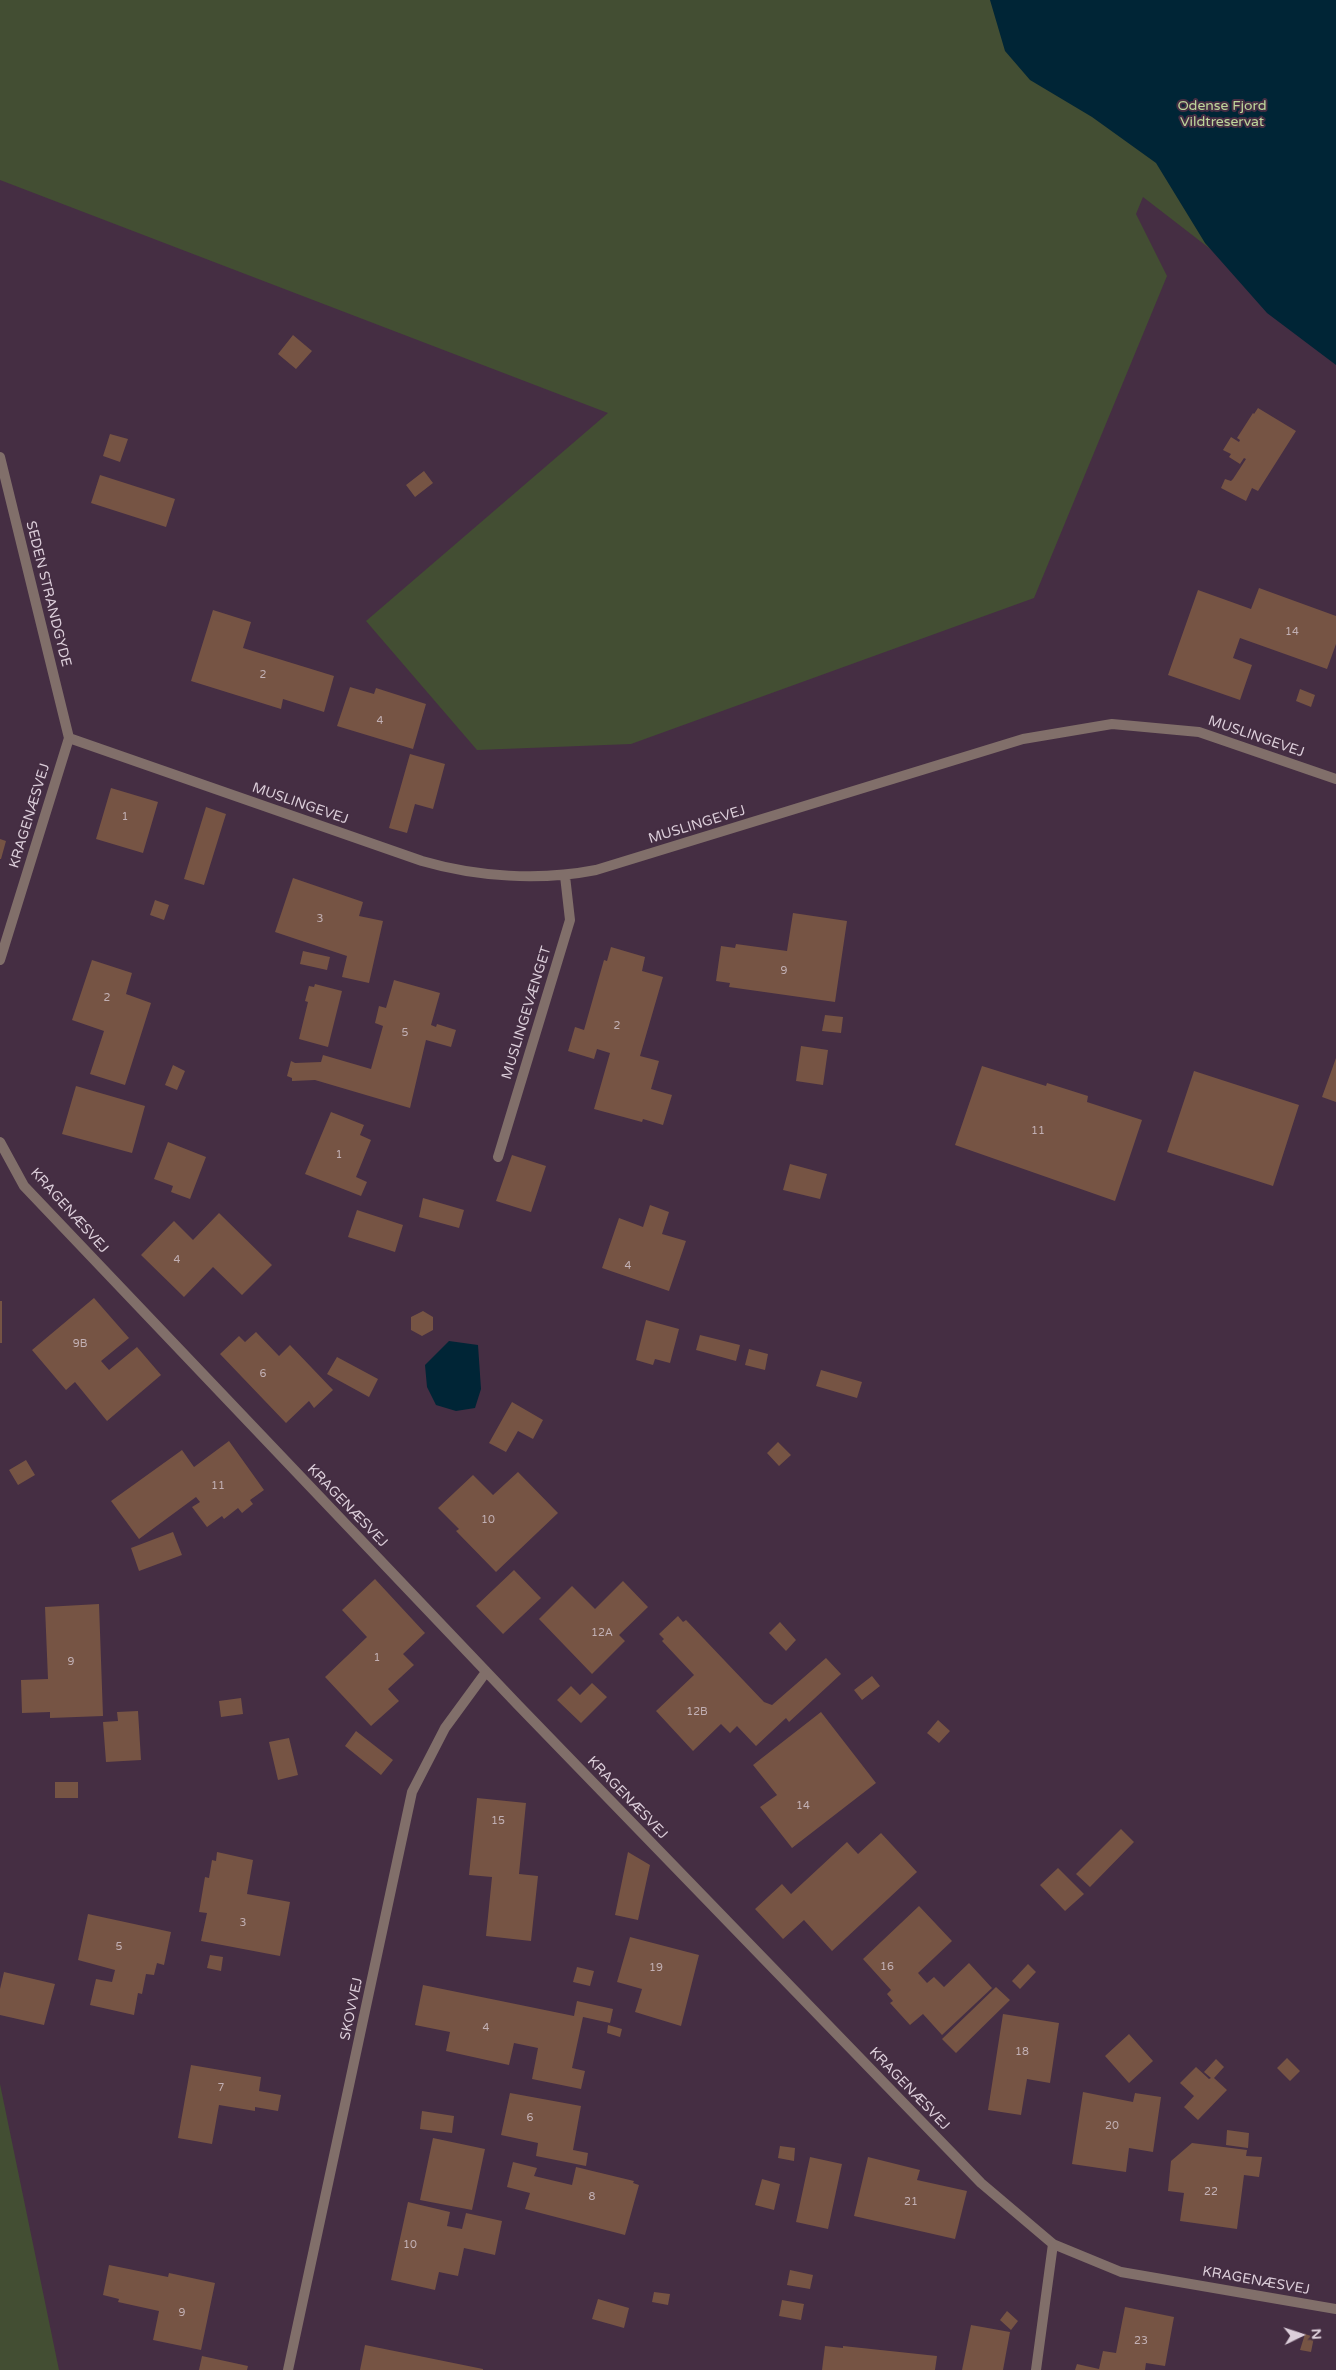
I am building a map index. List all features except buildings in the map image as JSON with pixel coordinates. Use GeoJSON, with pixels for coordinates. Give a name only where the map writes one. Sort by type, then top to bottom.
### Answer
{"type":"FeatureCollection","features":[{"type":"Feature","properties":{"kind":"street","name":"SEDEN STRANDGYDE"},"geometry":{"type":"LineString","coordinates":[[0,457],[69,738]]}},
{"type":"Feature","properties":{"kind":"street","name":"MUSLINGEVEJ"},"geometry":{"type":"LineString","coordinates":[[69,738],[441,867],[541,877],[565,876],[613,865],[1023,738],[1112,724],[1199,732],[1336,779]]}},
{"type":"Feature","properties":{"kind":"street","name":"KRAGENÆSVEJ"},"geometry":{"type":"LineString","coordinates":[[0,960],[69,738]]}},
{"type":"Feature","properties":{"kind":"street","name":"MUSLINGEVÆNGET"},"geometry":{"type":"LineString","coordinates":[[498,1157],[570,920],[565,876]]}},
{"type":"Feature","properties":{"kind":"street","name":"KRAGENÆSVEJ"},"geometry":{"type":"LineString","coordinates":[[0,1142],[24,1186],[486,1672],[981,2183],[1054,2244],[1121,2272],[1336,2309]]}},
{"type":"Feature","properties":{"kind":"street","name":"SKOVVEJ"},"geometry":{"type":"LineString","coordinates":[[288,2370],[412,1792],[444,1728],[486,1672]]}},
{"type":"Feature","properties":{"kind":"street"},"geometry":{"type":"LineString","coordinates":[[1036,2370],[1054,2244]]}},
{"type":"Feature","properties":{"kind":"green space"},"geometry":{"type":"Polygon","coordinates":[[[0,0],[1336,0],[1336,346],[1143,197],[1136,214],[1167,276],[1034,598],[631,744],[477,750],[366,621],[608,413],[0,180],[0,0]]]}},
{"type":"Feature","properties":{"kind":"green space"},"geometry":{"type":"Polygon","coordinates":[[[0,2084],[59,2370],[0,2370],[0,2084]]]}},
{"type":"Feature","properties":{"kind":"water","name":"Odense Fjord Vildtreservat"},"geometry":{"type":"Polygon","coordinates":[[[990,0],[1336,0],[1336,365],[1267,313],[1205,243],[1156,163],[1092,117],[1030,80],[1005,51],[990,0]]]}},
{"type":"Feature","properties":{"kind":"water"},"geometry":{"type":"Polygon","coordinates":[[[449,1341],[478,1345],[481,1389],[475,1408],[456,1411],[436,1405],[427,1387],[425,1365],[449,1341]]]}}]}
